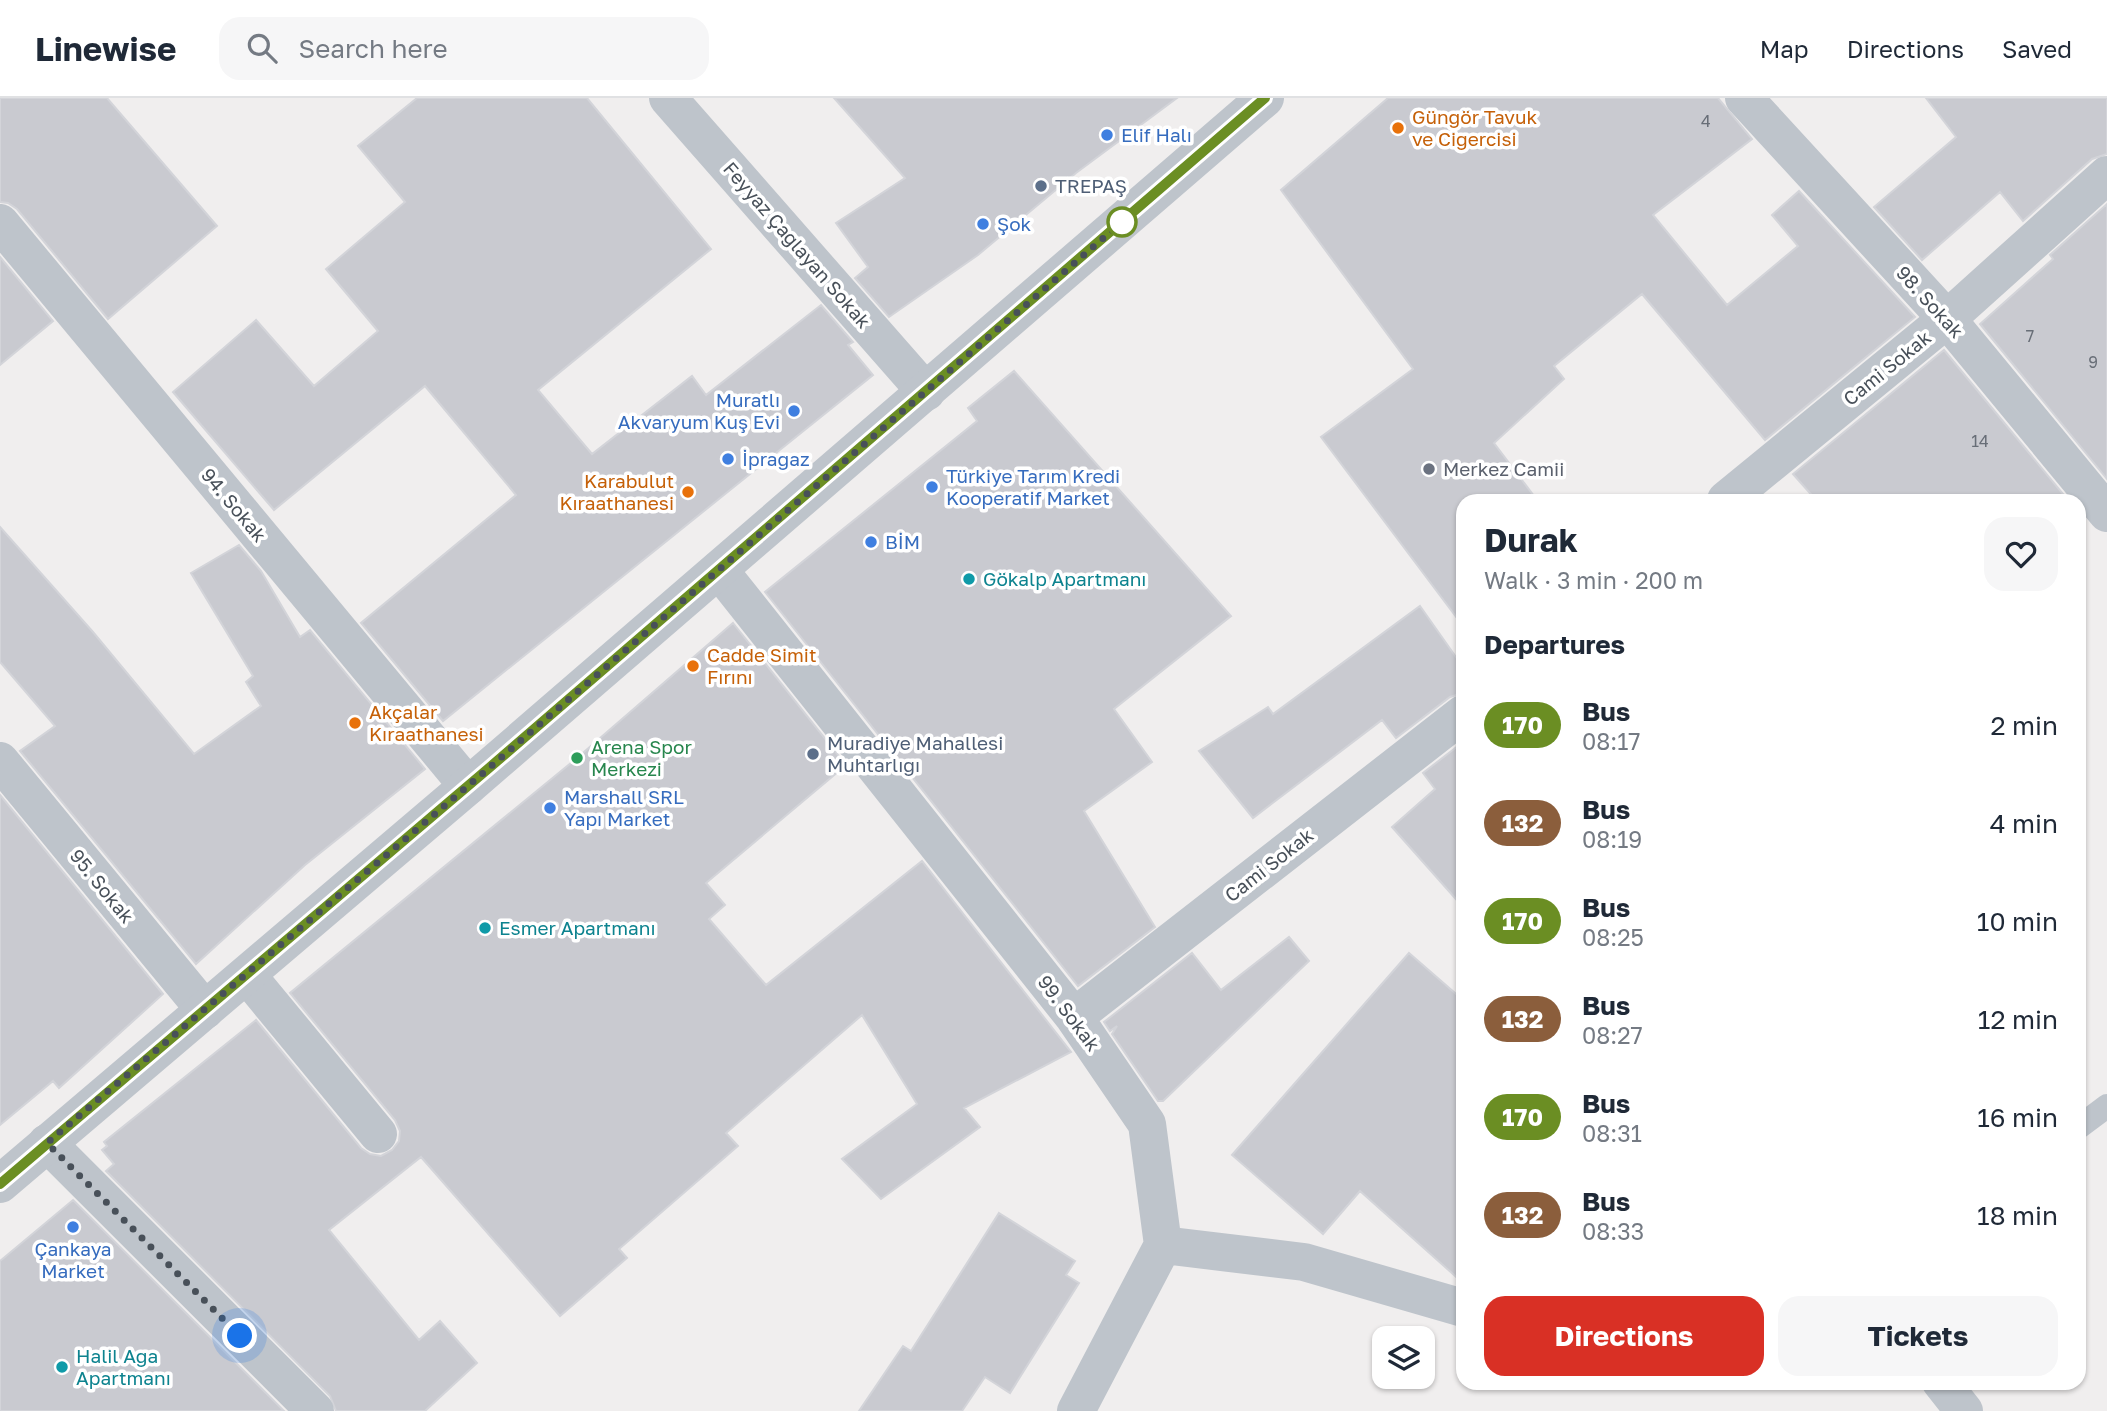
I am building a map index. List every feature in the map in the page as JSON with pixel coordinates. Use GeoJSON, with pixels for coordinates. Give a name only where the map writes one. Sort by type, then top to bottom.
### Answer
{"type":"FeatureCollection","features":[{"type":"Feature","properties":{"kind":"street","name":"Feyyaz Çağlayan Sokak"},"geometry":{"type":"LineString","coordinates":[[668,98],[926,392]]}},
{"type":"Feature","properties":{"kind":"street"},"geometry":{"type":"LineString","coordinates":[[0,1184],[468,786],[1265,98]]}},
{"type":"Feature","properties":{"kind":"street","name":"98. Sokak"},"geometry":{"type":"LineString","coordinates":[[1744,98],[1947,319],[2107,513]]}},
{"type":"Feature","properties":{"kind":"street","name":"Cami Sokak"},"geometry":{"type":"LineString","coordinates":[[1733,494],[1947,319],[2107,175]]}},
{"type":"Feature","properties":{"kind":"street","name":"94. Sokak"},"geometry":{"type":"LineString","coordinates":[[0,223],[468,786]]}},
{"type":"Feature","properties":{"kind":"street","name":"99. Sokak"},"geometry":{"type":"LineString","coordinates":[[719,570],[1074,1017],[1147,1124],[1163,1245]]}},
{"type":"Feature","properties":{"kind":"street","name":"Cami Sokak"},"geometry":{"type":"LineString","coordinates":[[1074,1017],[1456,719]]}},
{"type":"Feature","properties":{"kind":"street","name":"95. Sokak"},"geometry":{"type":"LineString","coordinates":[[0,761],[205,1010]]}},
{"type":"Feature","properties":{"kind":"street"},"geometry":{"type":"LineString","coordinates":[[247,975],[378,1134]]}},
{"type":"Feature","properties":{"kind":"street"},"geometry":{"type":"LineString","coordinates":[[47,1143],[315,1411]]}},
{"type":"Feature","properties":{"kind":"street"},"geometry":{"type":"LineString","coordinates":[[1076,1411],[1163,1245],[1304,1262],[1456,1306]]}},
{"type":"Feature","properties":{"kind":"street"},"geometry":{"type":"LineString","coordinates":[[1947,1390],[1964,1411]]}},
{"type":"Feature","properties":{"kind":"lane"},"geometry":{"type":"LineString","coordinates":[[2086,1122],[2107,1106]]}},
{"type":"Feature","properties":{"kind":"building"},"geometry":{"type":"Polygon","coordinates":[[[0,98],[107,98],[217,226],[108,319],[17,209],[8,203],[0,202],[0,98]]]}},
{"type":"Feature","properties":{"kind":"building"},"geometry":{"type":"Polygon","coordinates":[[[417,98],[587,98],[711,249],[538,390],[592,454],[692,376],[706,395],[821,305],[853,342],[848,345],[873,375],[443,721],[361,623],[516,495],[425,386],[274,510],[173,392],[256,320],[314,386],[378,331],[326,269],[405,202],[358,146],[417,98]]]}},
{"type":"Feature","properties":{"kind":"building"},"geometry":{"type":"Polygon","coordinates":[[[834,98],[1177,98],[1076,173],[978,255],[889,317],[855,278],[868,267],[836,223],[905,178],[834,98]]]}},
{"type":"Feature","properties":{"kind":"building"},"geometry":{"type":"Polygon","coordinates":[[[1388,98],[1718,98],[1752,139],[1653,215],[1727,305],[1798,246],[1772,215],[1799,191],[1915,317],[1765,440],[1642,294],[1554,366],[1564,379],[1494,443],[1532,494],[1456,494],[1456,617],[1321,437],[1413,369],[1281,190],[1388,98]]]}},
{"type":"Feature","properties":{"kind":"building"},"geometry":{"type":"Polygon","coordinates":[[[1926,98],[2107,98],[2107,154],[2092,159],[2023,221],[2000,192],[1922,260],[1874,207],[1956,137],[1926,98]]]}},
{"type":"Feature","properties":{"kind":"building"},"geometry":{"type":"Polygon","coordinates":[[[2107,204],[2107,479],[1980,324],[2053,259],[2050,255],[2107,204]]]}},
{"type":"Feature","properties":{"kind":"building"},"geometry":{"type":"Polygon","coordinates":[[[0,257],[53,321],[0,365],[0,257]]]}},
{"type":"Feature","properties":{"kind":"building"},"geometry":{"type":"Polygon","coordinates":[[[1944,350],[2063,494],[1811,494],[1793,474],[1944,350]]]}},
{"type":"Feature","properties":{"kind":"building"},"geometry":{"type":"Polygon","coordinates":[[[1014,371],[1231,616],[1114,709],[1152,762],[1084,811],[1155,927],[1078,986],[765,592],[977,421],[968,408],[1014,371]]]}},
{"type":"Feature","properties":{"kind":"building"},"geometry":{"type":"Polygon","coordinates":[[[0,527],[93,632],[194,754],[261,706],[246,682],[253,676],[191,573],[239,545],[261,571],[300,637],[310,630],[425,769],[305,865],[196,964],[20,751],[55,726],[0,662],[0,527]]]}},
{"type":"Feature","properties":{"kind":"building"},"geometry":{"type":"Polygon","coordinates":[[[1420,606],[1456,657],[1456,695],[1396,738],[1382,720],[1253,818],[1199,751],[1268,707],[1273,714],[1420,606]]]}},
{"type":"Feature","properties":{"kind":"building"},"geometry":{"type":"Polygon","coordinates":[[[733,623],[846,765],[706,883],[725,905],[709,919],[766,985],[922,861],[1071,1052],[964,1108],[980,1127],[881,1199],[842,1159],[917,1104],[862,1015],[726,1133],[738,1146],[619,1249],[627,1258],[560,1316],[421,1157],[329,1230],[419,1340],[440,1321],[477,1363],[425,1411],[336,1411],[330,1396],[106,1171],[114,1164],[102,1150],[107,1146],[104,1142],[256,1020],[361,1148],[370,1154],[381,1156],[392,1150],[399,1141],[400,1131],[395,1120],[290,993],[577,758],[733,623]]]}},
{"type":"Feature","properties":{"kind":"building"},"geometry":{"type":"Polygon","coordinates":[[[1456,747],[1456,899],[1392,827],[1435,789],[1423,773],[1456,747]]]}},
{"type":"Feature","properties":{"kind":"building"},"geometry":{"type":"Polygon","coordinates":[[[0,795],[163,994],[59,1088],[53,1081],[0,1125],[0,795]]]}},
{"type":"Feature","properties":{"kind":"building"},"geometry":{"type":"Polygon","coordinates":[[[1289,937],[1309,961],[1163,1101],[1158,1101],[1112,1034],[1117,1026],[1110,1031],[1104,1022],[1192,953],[1221,990],[1289,937]]]}},
{"type":"Feature","properties":{"kind":"building"},"geometry":{"type":"Polygon","coordinates":[[[1409,953],[1456,994],[1456,1277],[1360,1191],[1323,1234],[1232,1155],[1409,953]]]}},
{"type":"Feature","properties":{"kind":"building"},"geometry":{"type":"Polygon","coordinates":[[[73,1200],[284,1411],[0,1411],[0,1261],[73,1200]]]}},
{"type":"Feature","properties":{"kind":"building"},"geometry":{"type":"Polygon","coordinates":[[[999,1213],[1075,1261],[1066,1275],[1079,1283],[1010,1393],[985,1377],[962,1411],[859,1411],[903,1346],[911,1351],[999,1213]]]}},
{"type":"Feature","properties":{"kind":"bus line","name":"170"},"geometry":{"type":"LineString","coordinates":[[0,1184],[489,768],[1265,98]]}},
{"type":"Feature","properties":{"kind":"place","name":"Güngör Tavuk ve Ciğercisi"},"geometry":{"type":"Point","coordinates":[1398,128]}},
{"type":"Feature","properties":{"kind":"place","name":"Elif Halı"},"geometry":{"type":"Point","coordinates":[1107,135]}},
{"type":"Feature","properties":{"kind":"place","name":"TREPAŞ"},"geometry":{"type":"Point","coordinates":[1041,186]}},
{"type":"Feature","properties":{"kind":"place","name":"Şok"},"geometry":{"type":"Point","coordinates":[983,224]}},
{"type":"Feature","properties":{"kind":"place","name":"Muratlı Akvaryum Kuş Evi"},"geometry":{"type":"Point","coordinates":[794,411]}},
{"type":"Feature","properties":{"kind":"place","name":"İpragaz"},"geometry":{"type":"Point","coordinates":[728,459]}},
{"type":"Feature","properties":{"kind":"place","name":"Merkez Camii"},"geometry":{"type":"Point","coordinates":[1429,469]}},
{"type":"Feature","properties":{"kind":"place","name":"Türkiye Tarım Kredi Kooperatif Market"},"geometry":{"type":"Point","coordinates":[932,487]}},
{"type":"Feature","properties":{"kind":"place","name":"Karabulut Kıraathanesi"},"geometry":{"type":"Point","coordinates":[688,492]}},
{"type":"Feature","properties":{"kind":"place","name":"BİM"},"geometry":{"type":"Point","coordinates":[871,542]}},
{"type":"Feature","properties":{"kind":"place","name":"Gökalp Apartmanı"},"geometry":{"type":"Point","coordinates":[969,579]}},
{"type":"Feature","properties":{"kind":"place","name":"Cadde Simit Fırını"},"geometry":{"type":"Point","coordinates":[693,666]}},
{"type":"Feature","properties":{"kind":"place","name":"Akçalar Kıraathanesi"},"geometry":{"type":"Point","coordinates":[355,723]}},
{"type":"Feature","properties":{"kind":"place","name":"Muradiye Mahallesi Muhtarlığı"},"geometry":{"type":"Point","coordinates":[813,754]}},
{"type":"Feature","properties":{"kind":"place","name":"Arena Spor Merkezi"},"geometry":{"type":"Point","coordinates":[577,758]}},
{"type":"Feature","properties":{"kind":"place","name":"Marshall SRL Yapı Market"},"geometry":{"type":"Point","coordinates":[550,808]}},
{"type":"Feature","properties":{"kind":"place","name":"Esmer Apartmanı"},"geometry":{"type":"Point","coordinates":[485,928]}},
{"type":"Feature","properties":{"kind":"place","name":"Çankaya Market"},"geometry":{"type":"Point","coordinates":[73,1227]}},
{"type":"Feature","properties":{"kind":"place","name":"Halil Ağa Apartmanı"},"geometry":{"type":"Point","coordinates":[62,1367]}},
{"type":"Feature","properties":{"kind":"route"},"geometry":{"type":"LineString","coordinates":[[240,1336],[47,1143],[489,768],[1122,222]]}}]}
